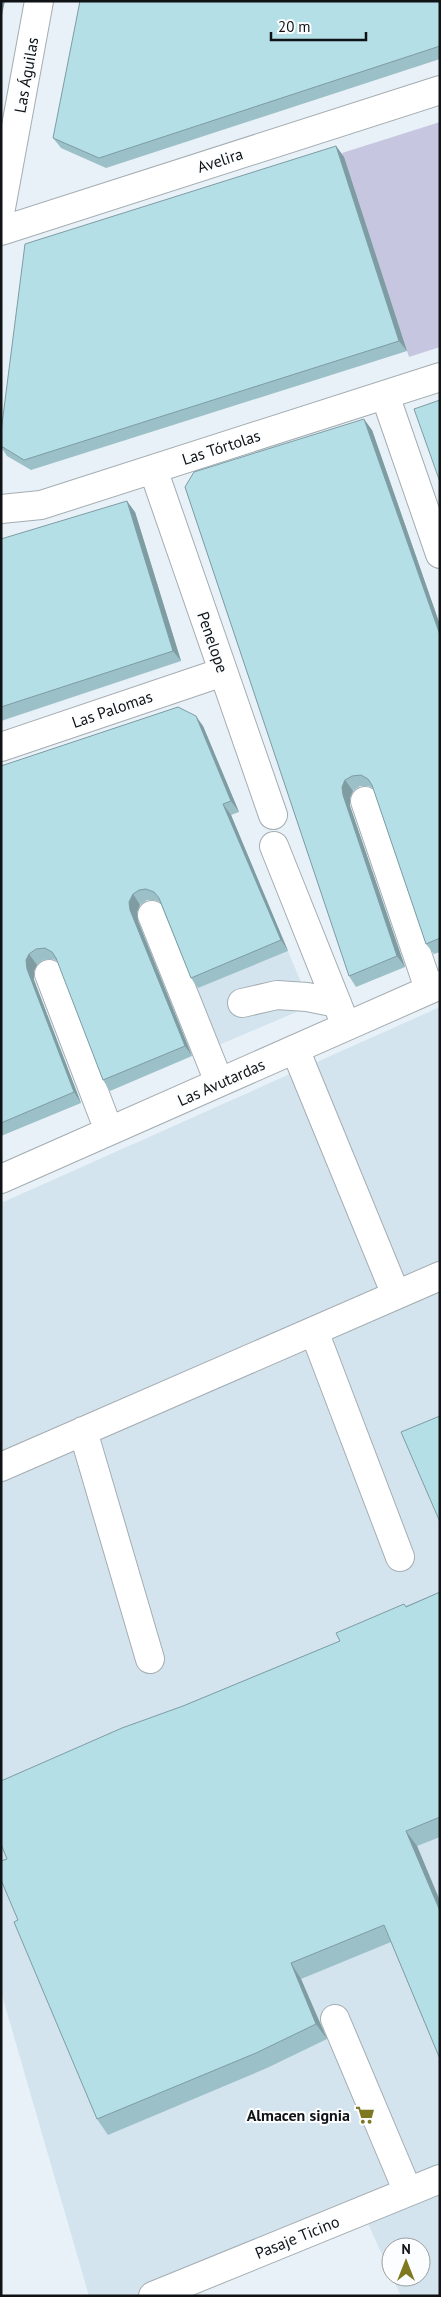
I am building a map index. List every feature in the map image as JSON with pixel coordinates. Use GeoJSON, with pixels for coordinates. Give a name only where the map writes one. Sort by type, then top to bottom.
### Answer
{"type":"FeatureCollection","features":[{"type":"Feature","properties":{"kind":"street","name":"Las Águilas"},"geometry":{"type":"LineString","coordinates":[[1,208],[40,1]]}},
{"type":"Feature","properties":{"kind":"street","name":"Avelira"},"geometry":{"type":"LineString","coordinates":[[1,231],[440,90]]}},
{"type":"Feature","properties":{"kind":"street","name":"Las Tórtolas"},"geometry":{"type":"LineString","coordinates":[[1,509],[42,505],[440,377]]}},
{"type":"Feature","properties":{"kind":"street"},"geometry":{"type":"LineString","coordinates":[[384,395],[440,554]]}},
{"type":"Feature","properties":{"kind":"street","name":"Penelope"},"geometry":{"type":"LineString","coordinates":[[153,469],[273,815]]}},
{"type":"Feature","properties":{"kind":"street","name":"Las Palomas"},"geometry":{"type":"LineString","coordinates":[[1,746],[223,672]]}},
{"type":"Feature","properties":{"kind":"street"},"geometry":{"type":"LineString","coordinates":[[365,801],[434,987]]}},
{"type":"Feature","properties":{"kind":"street"},"geometry":{"type":"LineString","coordinates":[[274,846],[341,1015]]}},
{"type":"Feature","properties":{"kind":"street"},"geometry":{"type":"LineString","coordinates":[[152,915],[220,1082]]}},
{"type":"Feature","properties":{"kind":"street"},"geometry":{"type":"LineString","coordinates":[[49,974],[110,1131]]}},
{"type":"Feature","properties":{"kind":"street","name":"Las Avutardas"},"geometry":{"type":"LineString","coordinates":[[4,1170],[110,1131],[295,1049],[341,1015],[434,987]]}},
{"type":"Feature","properties":{"kind":"street"},"geometry":{"type":"LineString","coordinates":[[242,1003],[276,995],[307,997],[341,1015]]}},
{"type":"Feature","properties":{"kind":"street"},"geometry":{"type":"LineString","coordinates":[[295,1049],[396,1295]]}},
{"type":"Feature","properties":{"kind":"street"},"geometry":{"type":"LineString","coordinates":[[1,1467],[440,1276]]}},
{"type":"Feature","properties":{"kind":"street"},"geometry":{"type":"LineString","coordinates":[[314,1331],[400,1557]]}},
{"type":"Feature","properties":{"kind":"street"},"geometry":{"type":"LineString","coordinates":[[83,1431],[150,1659]]}},
{"type":"Feature","properties":{"kind":"street"},"geometry":{"type":"LineString","coordinates":[[335,2019],[408,2192]]}},
{"type":"Feature","properties":{"kind":"street","name":"Pasaje Ticino"},"geometry":{"type":"LineString","coordinates":[[154,2296],[440,2178]]}},
{"type":"Feature","properties":{"kind":"shaded area"},"geometry":{"type":"Polygon","coordinates":[[[440,122],[440,347],[409,357],[342,153],[440,122]]]}},
{"type":"Feature","properties":{"kind":"shaded area"},"geometry":{"type":"Polygon","coordinates":[[[288,951],[311,1006],[214,1047],[190,991],[288,951]]]}},
{"type":"Feature","properties":{"kind":"shaded area"},"geometry":{"type":"Polygon","coordinates":[[[440,1007],[440,2296],[401,2296],[397,2287],[431,2287],[431,2237],[381,2237],[381,2253],[365,2217],[179,2296],[89,2296],[1,1992],[1,1203],[440,1007]]]}},
{"type":"Feature","properties":{"kind":"building"},"geometry":{"type":"Polygon","coordinates":[[[80,1],[440,1],[440,46],[99,158],[53,138],[80,1]]]}},
{"type":"Feature","properties":{"kind":"building"},"geometry":{"type":"Polygon","coordinates":[[[336,146],[399,341],[24,460],[1,446],[1,432],[25,244],[336,146]]]}},
{"type":"Feature","properties":{"kind":"building"},"geometry":{"type":"Polygon","coordinates":[[[440,400],[440,482],[414,409],[440,400]]]}},
{"type":"Feature","properties":{"kind":"building"},"geometry":{"type":"Polygon","coordinates":[[[364,419],[440,635],[440,938],[426,944],[372,785],[368,779],[361,775],[352,776],[345,780],[342,787],[343,795],[397,956],[349,976],[185,487],[194,472],[364,419]]]}},
{"type":"Feature","properties":{"kind":"building"},"geometry":{"type":"Polygon","coordinates":[[[127,501],[173,651],[1,707],[1,539],[127,501]]]}},
{"type":"Feature","properties":{"kind":"building"},"geometry":{"type":"Polygon","coordinates":[[[178,707],[196,716],[231,801],[223,804],[281,940],[191,978],[159,898],[154,892],[146,889],[139,890],[133,894],[129,902],[130,910],[185,1046],[103,1080],[56,958],[52,952],[45,948],[36,949],[29,954],[26,960],[27,969],[74,1092],[1,1123],[1,766],[178,707]]]}},
{"type":"Feature","properties":{"kind":"building"},"geometry":{"type":"Polygon","coordinates":[[[440,1416],[440,1522],[401,1432],[440,1416]]]}},
{"type":"Feature","properties":{"kind":"building"},"geometry":{"type":"Polygon","coordinates":[[[440,1592],[440,1817],[406,1831],[440,1911],[440,2059],[384,1925],[291,1963],[316,2024],[256,2053],[97,2119],[14,1922],[18,1920],[1,1880],[1,1861],[7,1859],[1,1844],[1,1781],[122,1728],[183,1706],[340,1641],[336,1633],[404,1604],[406,1607],[440,1592]]]}},
{"type":"Feature","properties":{"kind":"place","name":"Almacen signia"},"geometry":{"type":"Point","coordinates":[365,2115]}}]}
